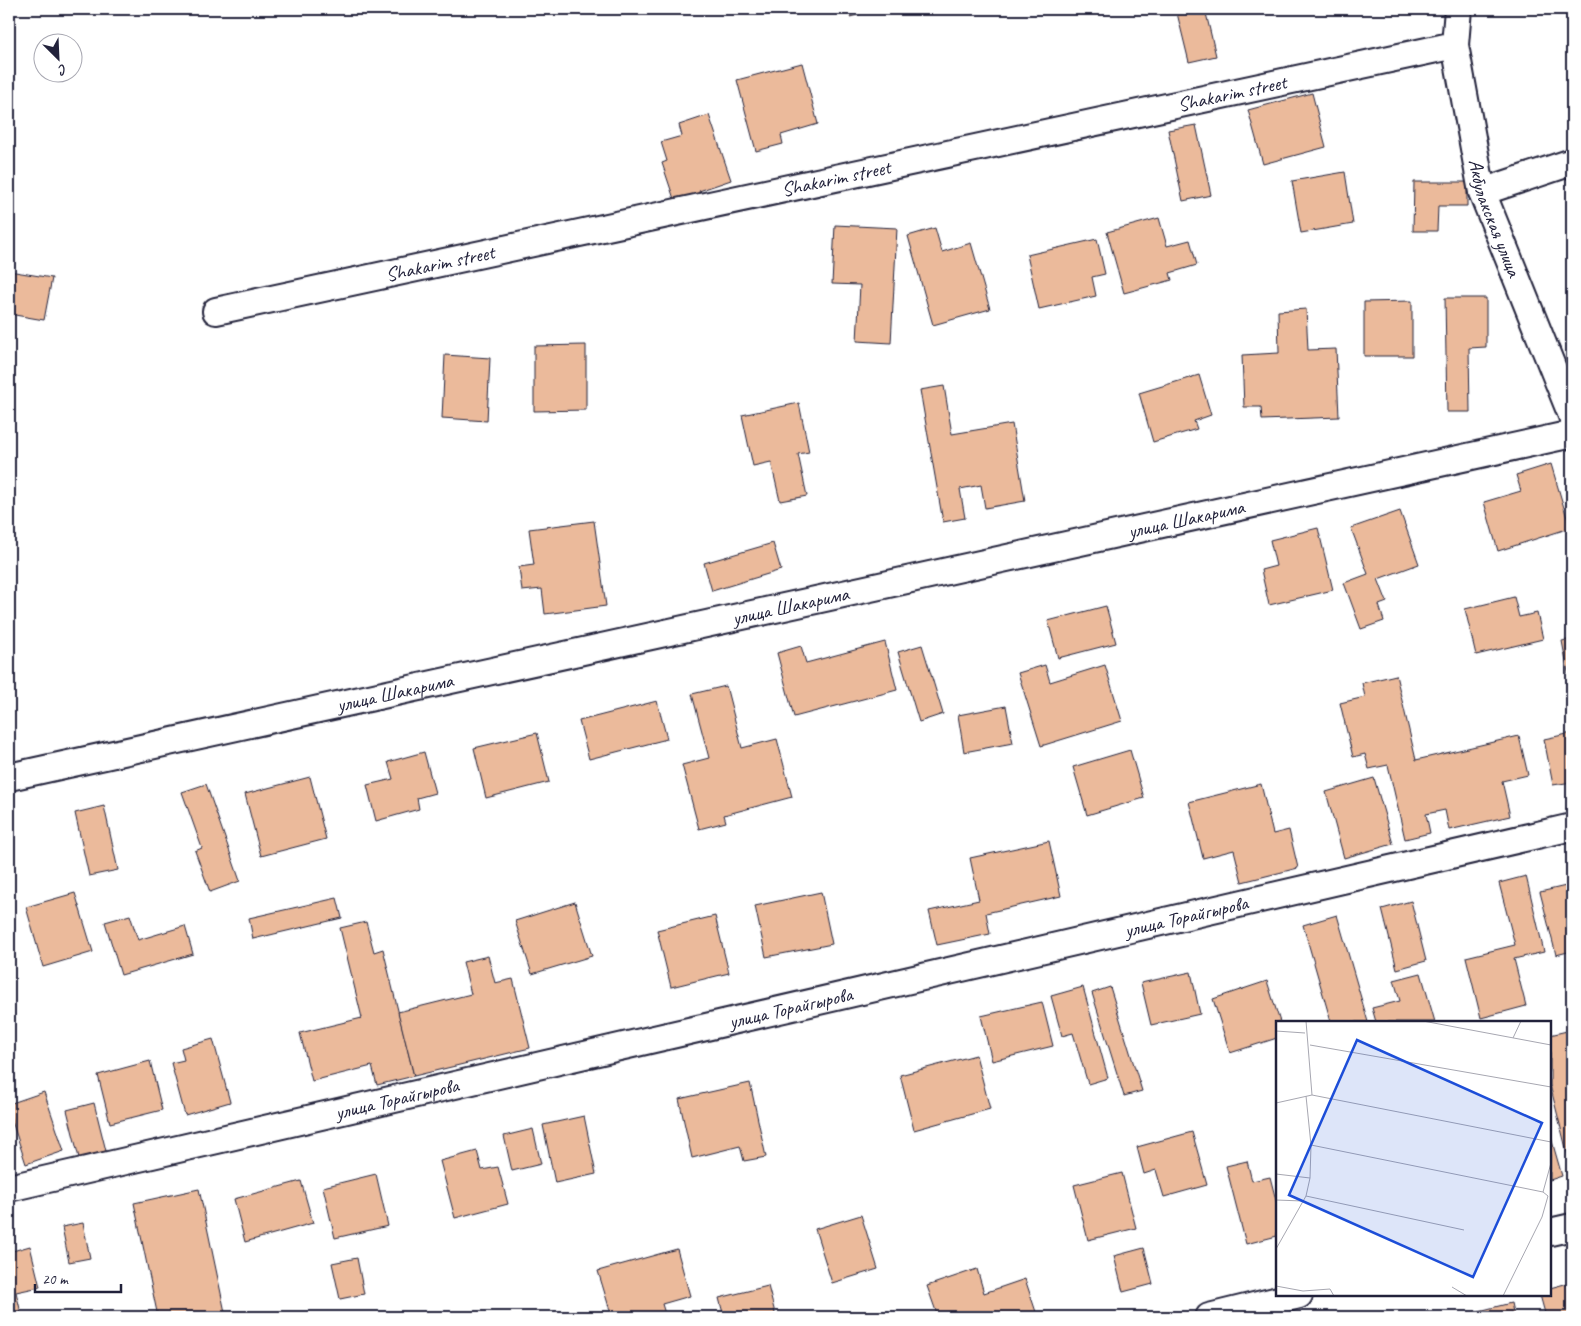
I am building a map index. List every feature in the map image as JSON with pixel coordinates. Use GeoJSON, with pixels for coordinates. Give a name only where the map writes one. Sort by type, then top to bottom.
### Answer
{"type":"FeatureCollection","features":[{"type":"Feature","properties":{"kind":"street","name":"Акбулакская улица"},"geometry":{"type":"LineString","coordinates":[[1458,9],[1454,45],[1482,192],[1572,416]]}},
{"type":"Feature","properties":{"kind":"street","name":"Shakarim street"},"geometry":{"type":"LineString","coordinates":[[216,311],[1454,45]]}},
{"type":"Feature","properties":{"kind":"street"},"geometry":{"type":"LineString","coordinates":[[1482,192],[1572,162]]}},
{"type":"Feature","properties":{"kind":"street","name":"улица Шакарима"},"geometry":{"type":"LineString","coordinates":[[9,777],[1572,434]]}},
{"type":"Feature","properties":{"kind":"street","name":"улица Торайгырова"},"geometry":{"type":"LineString","coordinates":[[9,1188],[1572,827]]}},
{"type":"Feature","properties":{"kind":"street"},"geometry":{"type":"LineString","coordinates":[[1551,1232],[1572,1227]]}},
{"type":"Feature","properties":{"kind":"street"},"geometry":{"type":"LineString","coordinates":[[1209,1317],[1296,1296]]}},
{"type":"Feature","properties":{"kind":"building"},"geometry":{"type":"Polygon","coordinates":[[[847,9],[878,9],[850,17],[847,9]]]}},
{"type":"Feature","properties":{"kind":"building"},"geometry":{"type":"Polygon","coordinates":[[[1176,9],[1205,9],[1216,56],[1189,62],[1176,9]]]}},
{"type":"Feature","properties":{"kind":"building"},"geometry":{"type":"Polygon","coordinates":[[[802,63],[818,124],[781,135],[783,144],[756,151],[737,80],[802,63]]]}},
{"type":"Feature","properties":{"kind":"building"},"geometry":{"type":"Polygon","coordinates":[[[1312,93],[1326,147],[1263,164],[1248,110],[1312,93]]]}},
{"type":"Feature","properties":{"kind":"building"},"geometry":{"type":"Polygon","coordinates":[[[709,115],[731,180],[699,191],[703,200],[677,208],[662,163],[667,161],[661,142],[682,136],[679,125],[709,115]]]}},
{"type":"Feature","properties":{"kind":"building"},"geometry":{"type":"Polygon","coordinates":[[[1196,125],[1211,195],[1183,201],[1168,130],[1196,125]]]}},
{"type":"Feature","properties":{"kind":"building"},"geometry":{"type":"Polygon","coordinates":[[[1345,172],[1353,224],[1301,233],[1292,181],[1345,172]]]}},
{"type":"Feature","properties":{"kind":"building"},"geometry":{"type":"Polygon","coordinates":[[[1414,182],[1467,182],[1467,206],[1438,206],[1437,231],[1413,231],[1414,182]]]}},
{"type":"Feature","properties":{"kind":"building"},"geometry":{"type":"Polygon","coordinates":[[[1159,218],[1167,246],[1190,240],[1197,265],[1170,273],[1172,280],[1124,293],[1107,232],[1159,218]]]}},
{"type":"Feature","properties":{"kind":"building"},"geometry":{"type":"Polygon","coordinates":[[[835,225],[897,228],[891,343],[857,341],[860,285],[832,284],[835,225]]]}},
{"type":"Feature","properties":{"kind":"building"},"geometry":{"type":"Polygon","coordinates":[[[935,228],[942,252],[971,243],[990,309],[933,325],[908,236],[935,228]]]}},
{"type":"Feature","properties":{"kind":"building"},"geometry":{"type":"Polygon","coordinates":[[[1097,239],[1105,274],[1092,277],[1096,296],[1039,309],[1027,255],[1097,239]]]}},
{"type":"Feature","properties":{"kind":"building"},"geometry":{"type":"Polygon","coordinates":[[[9,271],[52,278],[44,320],[9,314],[9,271]]]}},
{"type":"Feature","properties":{"kind":"building"},"geometry":{"type":"Polygon","coordinates":[[[1445,298],[1486,298],[1486,347],[1469,348],[1470,412],[1447,412],[1445,298]]]}},
{"type":"Feature","properties":{"kind":"building"},"geometry":{"type":"Polygon","coordinates":[[[1412,301],[1412,356],[1364,356],[1364,302],[1412,301]]]}},
{"type":"Feature","properties":{"kind":"building"},"geometry":{"type":"Polygon","coordinates":[[[1306,309],[1308,350],[1336,349],[1339,417],[1262,420],[1261,407],[1244,407],[1242,355],[1279,353],[1278,311],[1306,309]]]}},
{"type":"Feature","properties":{"kind":"building"},"geometry":{"type":"Polygon","coordinates":[[[586,345],[586,410],[534,411],[534,346],[586,345]]]}},
{"type":"Feature","properties":{"kind":"building"},"geometry":{"type":"Polygon","coordinates":[[[445,355],[490,358],[487,421],[442,418],[445,355]]]}},
{"type":"Feature","properties":{"kind":"building"},"geometry":{"type":"Polygon","coordinates":[[[1199,375],[1211,415],[1194,421],[1197,429],[1153,442],[1139,393],[1199,375]]]}},
{"type":"Feature","properties":{"kind":"building"},"geometry":{"type":"Polygon","coordinates":[[[944,386],[952,434],[1012,424],[1025,501],[985,508],[981,485],[960,489],[965,518],[943,522],[920,390],[944,386]]]}},
{"type":"Feature","properties":{"kind":"building"},"geometry":{"type":"Polygon","coordinates":[[[799,403],[809,452],[798,454],[807,496],[780,501],[771,462],[753,466],[742,415],[799,403]]]}},
{"type":"Feature","properties":{"kind":"building"},"geometry":{"type":"Polygon","coordinates":[[[1551,464],[1570,528],[1498,551],[1484,502],[1521,491],[1516,475],[1551,464]]]}},
{"type":"Feature","properties":{"kind":"building"},"geometry":{"type":"Polygon","coordinates":[[[1400,511],[1419,564],[1378,579],[1387,602],[1379,605],[1384,621],[1361,629],[1344,583],[1368,574],[1351,528],[1400,511]]]}},
{"type":"Feature","properties":{"kind":"building"},"geometry":{"type":"Polygon","coordinates":[[[594,521],[606,606],[545,614],[542,589],[522,591],[519,567],[534,565],[529,529],[594,521]]]}},
{"type":"Feature","properties":{"kind":"building"},"geometry":{"type":"Polygon","coordinates":[[[1318,528],[1333,590],[1269,605],[1261,570],[1276,566],[1270,540],[1318,528]]]}},
{"type":"Feature","properties":{"kind":"building"},"geometry":{"type":"Polygon","coordinates":[[[773,543],[781,570],[712,591],[704,563],[773,543]]]}},
{"type":"Feature","properties":{"kind":"building"},"geometry":{"type":"Polygon","coordinates":[[[1514,597],[1519,617],[1537,613],[1543,639],[1476,655],[1465,609],[1514,597]]]}},
{"type":"Feature","properties":{"kind":"building"},"geometry":{"type":"Polygon","coordinates":[[[1106,606],[1116,643],[1058,658],[1048,621],[1106,606]]]}},
{"type":"Feature","properties":{"kind":"building"},"geometry":{"type":"Polygon","coordinates":[[[1572,639],[1572,688],[1571,688],[1562,641],[1572,639]]]}},
{"type":"Feature","properties":{"kind":"building"},"geometry":{"type":"Polygon","coordinates":[[[885,642],[897,690],[794,717],[777,653],[801,646],[806,663],[885,642]]]}},
{"type":"Feature","properties":{"kind":"building"},"geometry":{"type":"Polygon","coordinates":[[[922,645],[943,714],[919,722],[898,652],[922,645]]]}},
{"type":"Feature","properties":{"kind":"building"},"geometry":{"type":"Polygon","coordinates":[[[1045,665],[1050,682],[1105,665],[1122,721],[1041,746],[1018,673],[1045,665]]]}},
{"type":"Feature","properties":{"kind":"building"},"geometry":{"type":"Polygon","coordinates":[[[1396,675],[1416,760],[1519,736],[1528,775],[1502,781],[1510,816],[1449,830],[1445,810],[1426,814],[1430,833],[1405,839],[1388,765],[1369,769],[1365,754],[1353,757],[1340,703],[1365,697],[1362,683],[1396,675]]]}},
{"type":"Feature","properties":{"kind":"building"},"geometry":{"type":"Polygon","coordinates":[[[726,686],[742,748],[777,739],[792,797],[724,815],[726,822],[699,829],[682,765],[709,758],[692,694],[726,686]]]}},
{"type":"Feature","properties":{"kind":"building"},"geometry":{"type":"Polygon","coordinates":[[[657,701],[667,739],[589,759],[579,721],[657,701]]]}},
{"type":"Feature","properties":{"kind":"building"},"geometry":{"type":"Polygon","coordinates":[[[1006,706],[1013,743],[964,752],[958,715],[1006,706]]]}},
{"type":"Feature","properties":{"kind":"building"},"geometry":{"type":"Polygon","coordinates":[[[537,733],[549,782],[486,798],[474,748],[537,733]]]}},
{"type":"Feature","properties":{"kind":"building"},"geometry":{"type":"Polygon","coordinates":[[[1572,733],[1572,782],[1553,785],[1544,739],[1572,733]]]}},
{"type":"Feature","properties":{"kind":"building"},"geometry":{"type":"Polygon","coordinates":[[[1130,750],[1144,798],[1087,815],[1073,767],[1130,750]]]}},
{"type":"Feature","properties":{"kind":"building"},"geometry":{"type":"Polygon","coordinates":[[[424,752],[435,793],[417,798],[419,809],[376,821],[367,785],[393,779],[388,762],[424,752]]]}},
{"type":"Feature","properties":{"kind":"building"},"geometry":{"type":"Polygon","coordinates":[[[310,777],[326,839],[261,856],[245,794],[310,777]]]}},
{"type":"Feature","properties":{"kind":"building"},"geometry":{"type":"Polygon","coordinates":[[[1374,778],[1393,844],[1344,858],[1326,792],[1374,778]]]}},
{"type":"Feature","properties":{"kind":"building"},"geometry":{"type":"Polygon","coordinates":[[[206,784],[240,881],[210,892],[195,851],[202,848],[182,792],[206,784]]]}},
{"type":"Feature","properties":{"kind":"building"},"geometry":{"type":"Polygon","coordinates":[[[1261,784],[1273,834],[1289,830],[1298,868],[1242,882],[1234,850],[1203,858],[1189,802],[1261,784]]]}},
{"type":"Feature","properties":{"kind":"building"},"geometry":{"type":"Polygon","coordinates":[[[104,806],[118,870],[89,876],[75,813],[104,806]]]}},
{"type":"Feature","properties":{"kind":"building"},"geometry":{"type":"Polygon","coordinates":[[[1049,841],[1061,896],[986,913],[990,934],[937,945],[929,911],[979,900],[970,858],[1049,841]]]}},
{"type":"Feature","properties":{"kind":"building"},"geometry":{"type":"Polygon","coordinates":[[[1526,876],[1544,952],[1514,959],[1526,1006],[1481,1018],[1466,957],[1515,945],[1499,883],[1526,876]]]}},
{"type":"Feature","properties":{"kind":"building"},"geometry":{"type":"Polygon","coordinates":[[[1566,886],[1572,910],[1572,951],[1556,955],[1540,892],[1566,886]]]}},
{"type":"Feature","properties":{"kind":"building"},"geometry":{"type":"Polygon","coordinates":[[[821,892],[832,944],[766,957],[755,906],[821,892]]]}},
{"type":"Feature","properties":{"kind":"building"},"geometry":{"type":"Polygon","coordinates":[[[75,893],[93,952],[43,967],[26,907],[75,893]]]}},
{"type":"Feature","properties":{"kind":"building"},"geometry":{"type":"Polygon","coordinates":[[[337,898],[342,918],[253,939],[249,918],[337,898]]]}},
{"type":"Feature","properties":{"kind":"building"},"geometry":{"type":"Polygon","coordinates":[[[1411,901],[1426,961],[1397,969],[1382,909],[1411,901]]]}},
{"type":"Feature","properties":{"kind":"building"},"geometry":{"type":"Polygon","coordinates":[[[575,902],[592,956],[532,974],[515,921],[575,902]]]}},
{"type":"Feature","properties":{"kind":"building"},"geometry":{"type":"Polygon","coordinates":[[[130,915],[138,940],[185,926],[193,954],[121,975],[105,922],[130,915]]]}},
{"type":"Feature","properties":{"kind":"building"},"geometry":{"type":"Polygon","coordinates":[[[1337,915],[1368,1021],[1331,1021],[1303,925],[1337,915]]]}},
{"type":"Feature","properties":{"kind":"building"},"geometry":{"type":"Polygon","coordinates":[[[715,916],[729,973],[671,987],[657,930],[715,916]]]}},
{"type":"Feature","properties":{"kind":"building"},"geometry":{"type":"Polygon","coordinates":[[[366,922],[374,952],[383,949],[414,1076],[377,1085],[372,1066],[312,1081],[300,1033],[362,1018],[340,928],[366,922]]]}},
{"type":"Feature","properties":{"kind":"building"},"geometry":{"type":"Polygon","coordinates":[[[488,956],[495,983],[513,979],[530,1048],[414,1076],[398,1012],[471,994],[463,962],[488,956]]]}},
{"type":"Feature","properties":{"kind":"building"},"geometry":{"type":"Polygon","coordinates":[[[1191,972],[1200,1014],[1151,1025],[1141,983],[1191,972]]]}},
{"type":"Feature","properties":{"kind":"building"},"geometry":{"type":"Polygon","coordinates":[[[1421,973],[1435,1021],[1376,1021],[1372,1008],[1400,1001],[1394,980],[1421,973]]]}},
{"type":"Feature","properties":{"kind":"building"},"geometry":{"type":"Polygon","coordinates":[[[1267,981],[1280,1021],[1276,1021],[1276,1038],[1230,1053],[1213,999],[1267,981]]]}},
{"type":"Feature","properties":{"kind":"building"},"geometry":{"type":"Polygon","coordinates":[[[1083,987],[1108,1078],[1088,1084],[1073,1033],[1062,1036],[1051,996],[1083,987]]]}},
{"type":"Feature","properties":{"kind":"building"},"geometry":{"type":"Polygon","coordinates":[[[1110,987],[1142,1091],[1124,1096],[1092,993],[1110,987]]]}},
{"type":"Feature","properties":{"kind":"building"},"geometry":{"type":"Polygon","coordinates":[[[1042,1002],[1053,1046],[992,1061],[981,1016],[1042,1002]]]}},
{"type":"Feature","properties":{"kind":"building"},"geometry":{"type":"Polygon","coordinates":[[[1567,1031],[1572,1050],[1572,1172],[1551,1089],[1551,1035],[1567,1031]]]}},
{"type":"Feature","properties":{"kind":"building"},"geometry":{"type":"Polygon","coordinates":[[[213,1039],[230,1102],[185,1115],[171,1063],[184,1060],[181,1048],[213,1039]]]}},
{"type":"Feature","properties":{"kind":"building"},"geometry":{"type":"Polygon","coordinates":[[[976,1055],[990,1109],[914,1130],[900,1075],[976,1055]]]}},
{"type":"Feature","properties":{"kind":"building"},"geometry":{"type":"Polygon","coordinates":[[[150,1061],[162,1110],[110,1123],[98,1075],[150,1061]]]}},
{"type":"Feature","properties":{"kind":"building"},"geometry":{"type":"Polygon","coordinates":[[[750,1083],[766,1157],[744,1161],[740,1146],[692,1158],[679,1099],[750,1083]]]}},
{"type":"Feature","properties":{"kind":"building"},"geometry":{"type":"Polygon","coordinates":[[[44,1092],[64,1151],[26,1164],[9,1112],[9,1104],[44,1092]]]}},
{"type":"Feature","properties":{"kind":"building"},"geometry":{"type":"Polygon","coordinates":[[[94,1103],[106,1151],[79,1158],[67,1110],[94,1103]]]}},
{"type":"Feature","properties":{"kind":"building"},"geometry":{"type":"Polygon","coordinates":[[[584,1116],[596,1174],[555,1183],[543,1125],[584,1116]]]}},
{"type":"Feature","properties":{"kind":"building"},"geometry":{"type":"Polygon","coordinates":[[[533,1129],[541,1164],[512,1171],[504,1136],[533,1129]]]}},
{"type":"Feature","properties":{"kind":"building"},"geometry":{"type":"Polygon","coordinates":[[[1192,1132],[1207,1185],[1164,1197],[1156,1170],[1144,1174],[1137,1147],[1192,1132]]]}},
{"type":"Feature","properties":{"kind":"building"},"geometry":{"type":"Polygon","coordinates":[[[1551,1138],[1562,1176],[1551,1180],[1551,1138]]]}},
{"type":"Feature","properties":{"kind":"building"},"geometry":{"type":"Polygon","coordinates":[[[477,1151],[482,1170],[498,1167],[508,1204],[455,1218],[440,1161],[477,1151]]]}},
{"type":"Feature","properties":{"kind":"building"},"geometry":{"type":"Polygon","coordinates":[[[1247,1161],[1252,1181],[1270,1177],[1276,1200],[1276,1236],[1246,1244],[1226,1166],[1247,1161]]]}},
{"type":"Feature","properties":{"kind":"building"},"geometry":{"type":"Polygon","coordinates":[[[1122,1173],[1136,1228],[1088,1240],[1074,1185],[1122,1173]]]}},
{"type":"Feature","properties":{"kind":"building"},"geometry":{"type":"Polygon","coordinates":[[[376,1174],[388,1226],[335,1238],[323,1187],[376,1174]]]}},
{"type":"Feature","properties":{"kind":"building"},"geometry":{"type":"Polygon","coordinates":[[[301,1181],[313,1223],[245,1242],[234,1199],[301,1181]]]}},
{"type":"Feature","properties":{"kind":"building"},"geometry":{"type":"Polygon","coordinates":[[[199,1189],[226,1317],[158,1317],[134,1203],[199,1189]]]}},
{"type":"Feature","properties":{"kind":"building"},"geometry":{"type":"Polygon","coordinates":[[[861,1215],[878,1269],[832,1283],[815,1229],[861,1215]]]}},
{"type":"Feature","properties":{"kind":"building"},"geometry":{"type":"Polygon","coordinates":[[[83,1223],[90,1258],[69,1262],[62,1227],[83,1223]]]}},
{"type":"Feature","properties":{"kind":"building"},"geometry":{"type":"Polygon","coordinates":[[[30,1246],[40,1287],[16,1292],[21,1313],[9,1316],[9,1252],[30,1246]]]}},
{"type":"Feature","properties":{"kind":"building"},"geometry":{"type":"Polygon","coordinates":[[[1144,1248],[1153,1284],[1123,1292],[1114,1256],[1144,1248]]]}},
{"type":"Feature","properties":{"kind":"building"},"geometry":{"type":"Polygon","coordinates":[[[677,1249],[690,1296],[662,1304],[666,1317],[612,1317],[598,1271],[677,1249]]]}},
{"type":"Feature","properties":{"kind":"building"},"geometry":{"type":"Polygon","coordinates":[[[357,1258],[364,1294],[340,1299],[332,1263],[357,1258]]]}},
{"type":"Feature","properties":{"kind":"building"},"geometry":{"type":"Polygon","coordinates":[[[977,1269],[984,1293],[1025,1279],[1036,1312],[1021,1317],[938,1317],[927,1286],[977,1269]]]}},
{"type":"Feature","properties":{"kind":"building"},"geometry":{"type":"Polygon","coordinates":[[[1572,1282],[1572,1317],[1546,1317],[1540,1296],[1551,1296],[1551,1288],[1572,1282]]]}},
{"type":"Feature","properties":{"kind":"building"},"geometry":{"type":"Polygon","coordinates":[[[768,1286],[776,1317],[724,1317],[719,1298],[768,1286]]]}},
{"type":"Feature","properties":{"kind":"building"},"geometry":{"type":"Polygon","coordinates":[[[1511,1303],[1514,1317],[1455,1317],[1511,1303]]]}}]}
